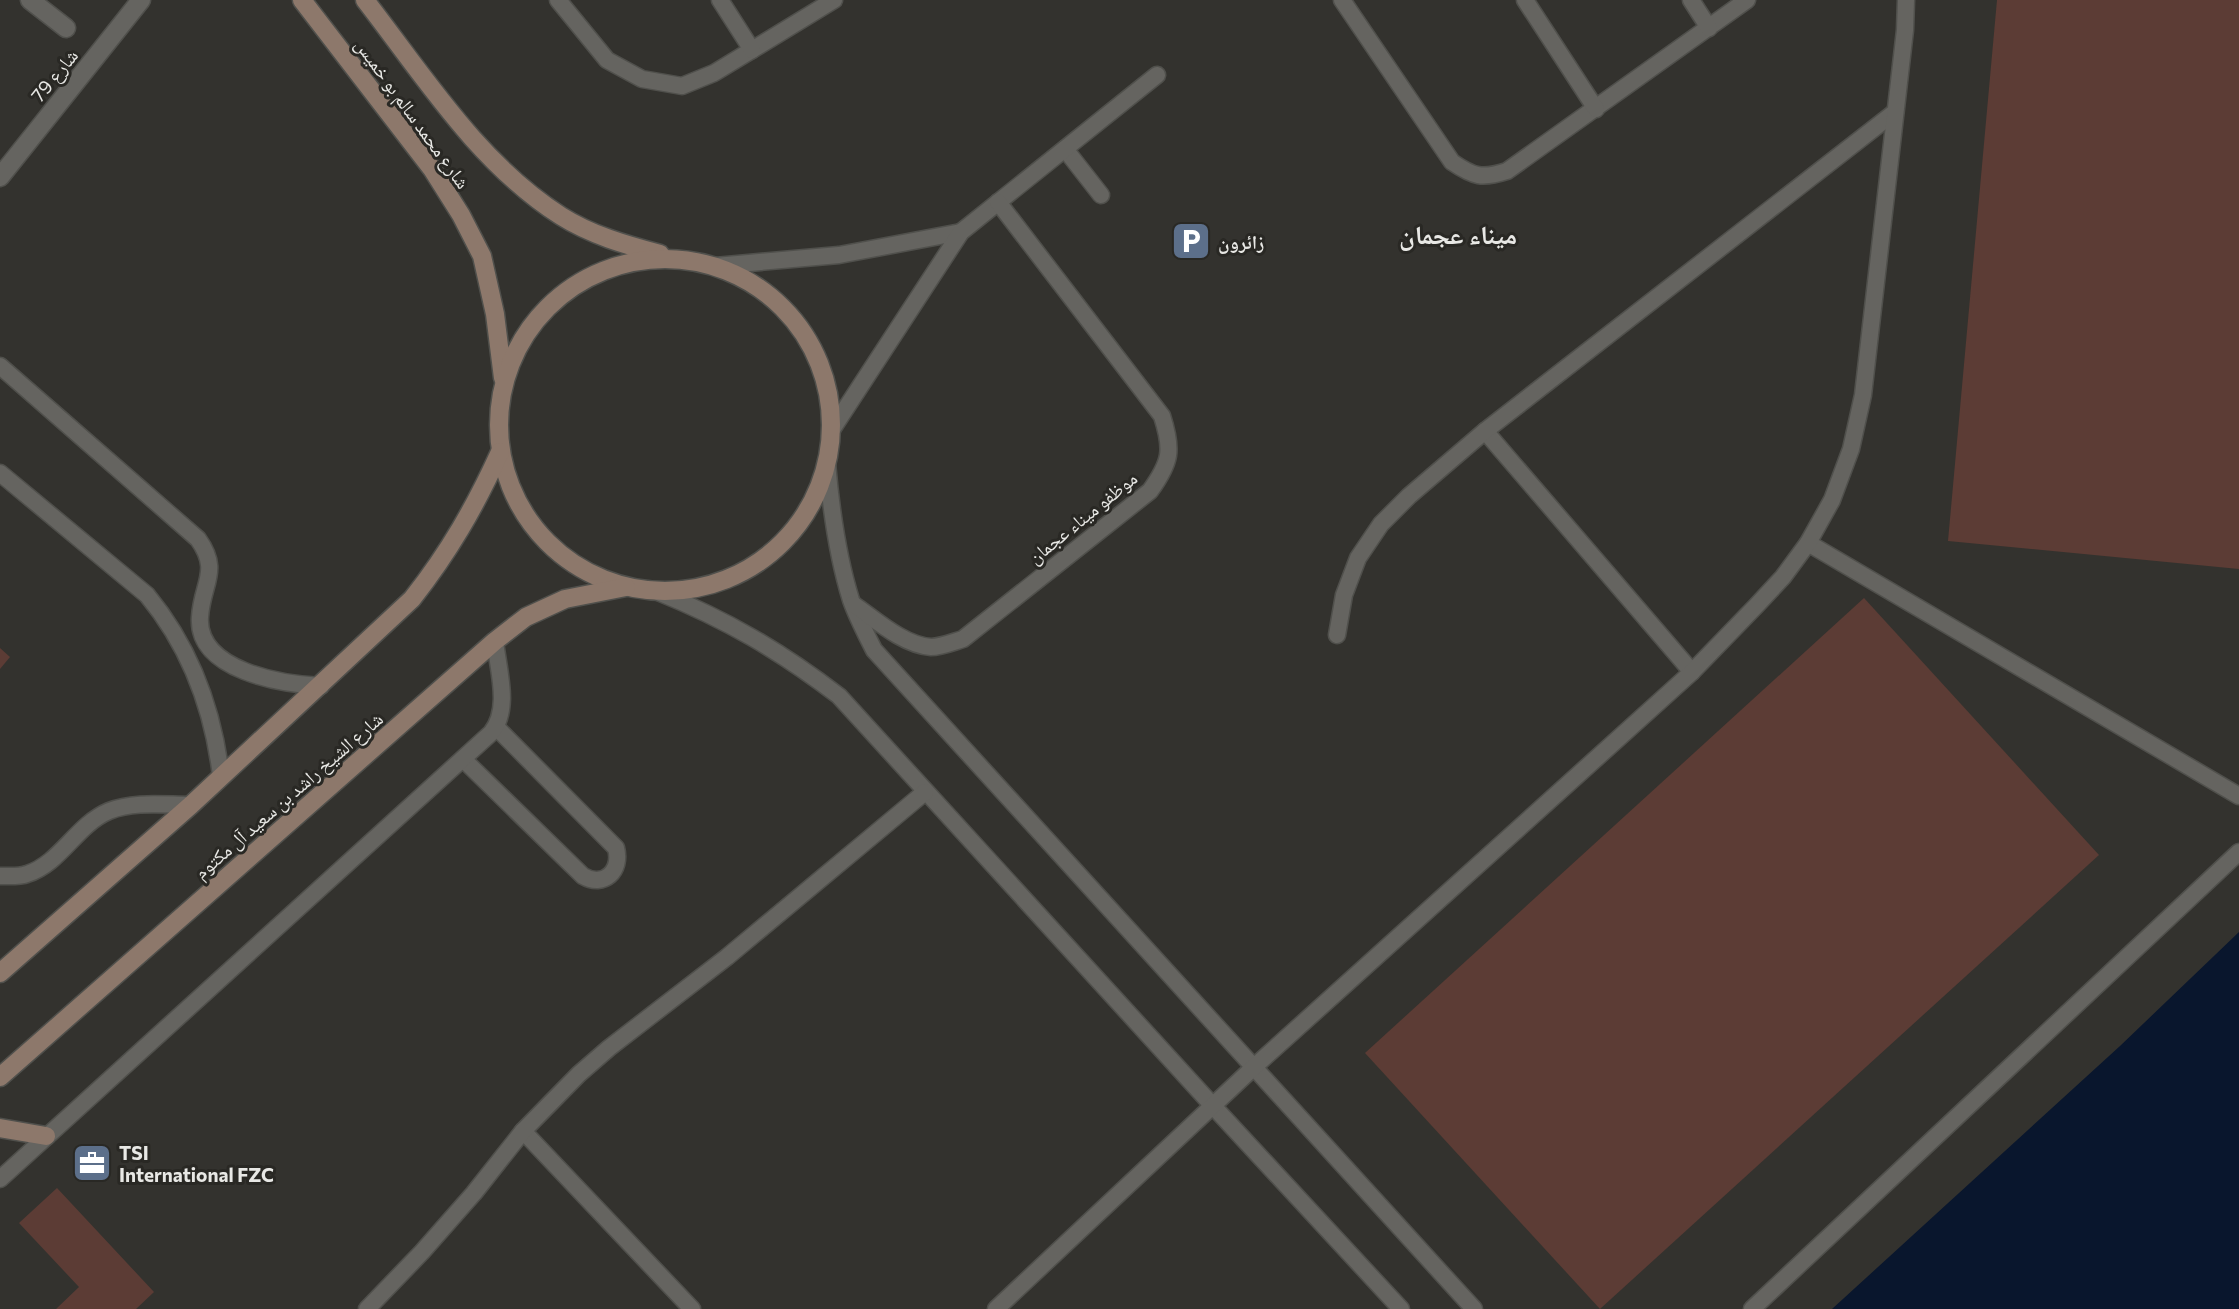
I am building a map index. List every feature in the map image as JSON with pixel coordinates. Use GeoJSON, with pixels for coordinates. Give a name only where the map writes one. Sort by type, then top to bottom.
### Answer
{"type":"FeatureCollection","features":[{"type":"Feature","properties":{"kind":"main road","name":"شارع محمد سالم بو خميس"},"geometry":{"type":"LineString","coordinates":[[302,0],[432,169],[461,215],[482,256],[495,314],[503,381]]}},
{"type":"Feature","properties":{"kind":"main road","name":"شارع محمد سالم بو خميس"},"geometry":{"type":"LineString","coordinates":[[365,0],[470,136],[513,180],[562,217],[618,243],[677,258]]}},
{"type":"Feature","properties":{"kind":"main road"},"geometry":{"type":"LineString","coordinates":[[677,258],[715,266],[754,285],[787,312],[812,348],[827,388],[831,431],[827,463],[818,490],[805,516],[788,538],[742,573],[715,584],[658,592],[626,587],[567,560],[540,531],[523,512],[500,452],[498,416],[503,381],[521,339],[550,303],[587,276],[631,261],[677,258]]}},
{"type":"Feature","properties":{"kind":"main road"},"geometry":{"type":"LineString","coordinates":[[4,964],[191,805],[412,599],[439,565],[467,520],[500,452]]}},
{"type":"Feature","properties":{"kind":"main road","name":"شارع الشيخ راشد بن سعيد آل مكتوم"},"geometry":{"type":"LineString","coordinates":[[0,1077],[495,641],[526,617],[565,599],[626,587]]}},
{"type":"Feature","properties":{"kind":"main road"},"geometry":{"type":"LineString","coordinates":[[0,1128],[46,1136]]}},
{"type":"Feature","properties":{"kind":"street"},"geometry":{"type":"LineString","coordinates":[[30,0],[66,28]]}},
{"type":"Feature","properties":{"kind":"street","name":"شارع 79"},"geometry":{"type":"LineString","coordinates":[[0,177],[141,0]]}},
{"type":"Feature","properties":{"kind":"lane"},"geometry":{"type":"LineString","coordinates":[[558,0],[607,60],[642,79],[682,86],[714,73],[834,0]]}},
{"type":"Feature","properties":{"kind":"lane"},"geometry":{"type":"LineString","coordinates":[[720,0],[752,50]]}},
{"type":"Feature","properties":{"kind":"lane"},"geometry":{"type":"LineString","coordinates":[[1342,0],[1441,149],[1452,162],[1470,175],[1489,177],[1507,171],[1747,0]]}},
{"type":"Feature","properties":{"kind":"lane"},"geometry":{"type":"LineString","coordinates":[[1525,0],[1596,108]]}},
{"type":"Feature","properties":{"kind":"lane"},"geometry":{"type":"LineString","coordinates":[[1691,0],[1709,28]]}},
{"type":"Feature","properties":{"kind":"lane"},"geometry":{"type":"LineString","coordinates":[[996,1309],[1254,1067],[1692,672],[1783,577],[1808,543],[1832,500],[1851,449],[1863,395],[1906,0]]}},
{"type":"Feature","properties":{"kind":"lane"},"geometry":{"type":"LineString","coordinates":[[831,431],[961,232],[1157,75]]}},
{"type":"Feature","properties":{"kind":"lane"},"geometry":{"type":"LineString","coordinates":[[1337,635],[1344,595],[1358,558],[1381,524],[1409,496],[1485,431],[1895,112]]}},
{"type":"Feature","properties":{"kind":"lane"},"geometry":{"type":"LineString","coordinates":[[1065,149],[1101,195]]}},
{"type":"Feature","properties":{"kind":"lane","name":"موظفو ميناء عجمان"},"geometry":{"type":"LineString","coordinates":[[852,603],[913,642],[931,647],[963,639],[1150,491],[1166,469],[1169,439],[1162,416],[999,202]]}},
{"type":"Feature","properties":{"kind":"lane"},"geometry":{"type":"LineString","coordinates":[[715,266],[839,255],[961,232]]}},
{"type":"Feature","properties":{"kind":"lane"},"geometry":{"type":"LineString","coordinates":[[0,366],[198,539],[208,554],[210,571],[199,621],[202,634],[210,648],[225,661],[256,675],[288,684],[321,686]]}},
{"type":"Feature","properties":{"kind":"lane"},"geometry":{"type":"LineString","coordinates":[[1485,431],[1692,672]]}},
{"type":"Feature","properties":{"kind":"lane"},"geometry":{"type":"LineString","coordinates":[[827,463],[831,511],[840,559],[852,603],[873,650],[1474,1309]]}},
{"type":"Feature","properties":{"kind":"lane"},"geometry":{"type":"LineString","coordinates":[[0,473],[147,595],[163,614],[188,656],[209,710],[221,776]]}},
{"type":"Feature","properties":{"kind":"lane"},"geometry":{"type":"LineString","coordinates":[[1808,543],[2239,796]]}},
{"type":"Feature","properties":{"kind":"lane"},"geometry":{"type":"LineString","coordinates":[[658,592],[707,612],[753,636],[797,664],[839,696],[1401,1309]]}},
{"type":"Feature","properties":{"kind":"lane"},"geometry":{"type":"LineString","coordinates":[[0,1180],[464,760],[496,727],[502,712],[502,703],[495,641]]}},
{"type":"Feature","properties":{"kind":"lane"},"geometry":{"type":"LineString","coordinates":[[464,760],[583,876],[591,880],[602,880],[611,876],[617,868],[619,858],[616,848],[496,727]]}},
{"type":"Feature","properties":{"kind":"lane"},"geometry":{"type":"LineString","coordinates":[[367,1309],[422,1252],[550,1102],[610,1048],[727,957],[926,792]]}},
{"type":"Feature","properties":{"kind":"lane"},"geometry":{"type":"LineString","coordinates":[[0,876],[25,875],[47,865],[87,825],[108,811],[134,805],[191,805]]}},
{"type":"Feature","properties":{"kind":"lane"},"geometry":{"type":"LineString","coordinates":[[1752,1309],[2239,852]]}},
{"type":"Feature","properties":{"kind":"lane"},"geometry":{"type":"LineString","coordinates":[[523,1131],[692,1309]]}},
{"type":"Feature","properties":{"kind":"water"},"geometry":{"type":"Polygon","coordinates":[[[2239,932],[2239,1309],[1832,1309],[2120,1046],[2239,932]]]}},
{"type":"Feature","properties":{"kind":"building"},"geometry":{"type":"Polygon","coordinates":[[[1997,0],[2239,0],[2239,569],[1948,541],[1997,0]]]}},
{"type":"Feature","properties":{"kind":"building"},"geometry":{"type":"Polygon","coordinates":[[[1864,598],[2099,855],[1600,1309],[1365,1053],[1864,598]]]}},
{"type":"Feature","properties":{"kind":"building"},"geometry":{"type":"Polygon","coordinates":[[[0,648],[10,657],[0,669],[0,648]]]}},
{"type":"Feature","properties":{"kind":"building"},"geometry":{"type":"Polygon","coordinates":[[[57,1188],[154,1292],[136,1309],[56,1309],[79,1287],[19,1223],[57,1188]]]}},
{"type":"Feature","properties":{"kind":"place","name":"زائرون"},"geometry":{"type":"Point","coordinates":[1191,241]}},
{"type":"Feature","properties":{"kind":"place","name":"TSI International FZC"},"geometry":{"type":"Point","coordinates":[92,1163]}},
{"type":"Feature","properties":{"kind":"district","name":"ميناء عجمان"},"geometry":{"type":"Point","coordinates":[1458,233]}}]}
